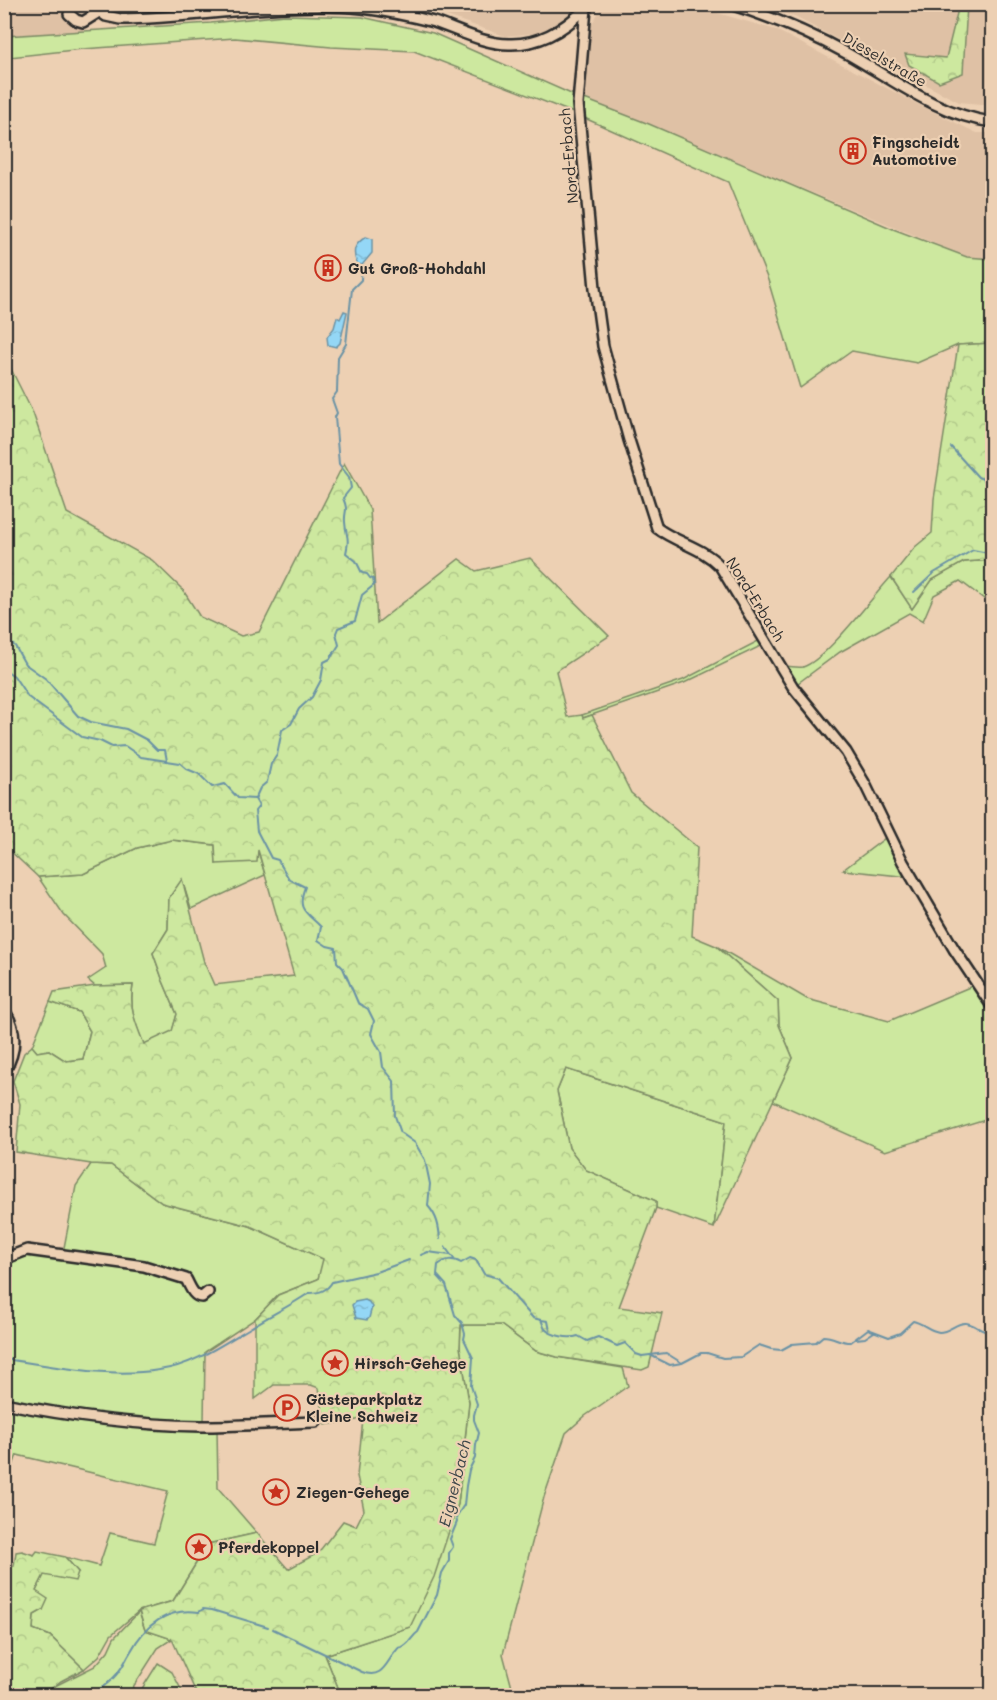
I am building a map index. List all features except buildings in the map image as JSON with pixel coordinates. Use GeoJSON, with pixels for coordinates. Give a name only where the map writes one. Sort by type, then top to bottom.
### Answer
{"type":"FeatureCollection","features":[{"type":"Feature","properties":{"kind":"street"},"geometry":{"type":"LineString","coordinates":[[89,4],[111,18],[124,20],[281,5],[328,5],[400,14],[508,44],[534,41],[549,36],[574,20],[587,6]]}},
{"type":"Feature","properties":{"kind":"street","name":"Dieselstraße"},"geometry":{"type":"LineString","coordinates":[[730,4],[790,25],[847,54],[925,100],[951,112],[976,120],[993,122]]}},
{"type":"Feature","properties":{"kind":"street","name":"Nord-Erbach"},"geometry":{"type":"LineString","coordinates":[[587,6],[578,104],[603,346],[629,440],[657,528],[667,536],[704,552],[720,566],[794,687],[851,760],[878,808],[903,862],[954,948],[993,1006]]}},
{"type":"Feature","properties":{"kind":"street"},"geometry":{"type":"LineString","coordinates":[[69,14],[83,22],[99,12]]}},
{"type":"Feature","properties":{"kind":"street"},"geometry":{"type":"LineString","coordinates":[[4,1010],[13,1029],[14,1053],[4,1072]]}},
{"type":"Feature","properties":{"kind":"street"},"geometry":{"type":"LineString","coordinates":[[4,1259],[27,1250],[144,1266],[186,1279],[195,1295],[199,1297],[208,1292]]}},
{"type":"Feature","properties":{"kind":"street"},"geometry":{"type":"LineString","coordinates":[[4,1403],[96,1418],[164,1424],[201,1426],[316,1422]]}},
{"type":"Feature","properties":{"kind":"shaded area"},"geometry":{"type":"Polygon","coordinates":[[[4,5],[70,5],[84,31],[5,36],[4,5]]]}},
{"type":"Feature","properties":{"kind":"shaded area"},"geometry":{"type":"Polygon","coordinates":[[[102,5],[214,5],[118,16],[102,5]]]}},
{"type":"Feature","properties":{"kind":"shaded area"},"geometry":{"type":"Polygon","coordinates":[[[415,5],[576,5],[568,19],[539,33],[505,36],[415,5]]]}},
{"type":"Feature","properties":{"kind":"shaded area"},"geometry":{"type":"Polygon","coordinates":[[[603,5],[690,5],[776,30],[977,133],[992,133],[992,260],[967,257],[581,97],[588,31],[603,5]]]}},
{"type":"Feature","properties":{"kind":"shaded area"},"geometry":{"type":"Polygon","coordinates":[[[756,5],[992,5],[992,105],[959,102],[793,16],[756,5]]]}},
{"type":"Feature","properties":{"kind":"green space"},"geometry":{"type":"Polygon","coordinates":[[[959,5],[967,5],[963,73],[939,82],[909,65],[905,54],[946,58],[959,5]]]}},
{"type":"Feature","properties":{"kind":"green space"},"geometry":{"type":"Polygon","coordinates":[[[285,15],[362,17],[433,33],[569,93],[649,124],[893,229],[967,257],[992,259],[992,343],[958,345],[917,363],[852,351],[800,388],[768,280],[728,182],[571,112],[414,51],[331,47],[235,38],[83,49],[10,57],[5,46],[5,36],[211,23],[285,15]]]}},
{"type":"Feature","properties":{"kind":"green space"},"geometry":{"type":"Polygon","coordinates":[[[992,343],[992,560],[964,562],[932,580],[912,609],[891,577],[915,547],[932,533],[934,499],[958,345],[992,343]]]}},
{"type":"Feature","properties":{"kind":"green space"},"geometry":{"type":"Polygon","coordinates":[[[4,355],[33,413],[67,513],[152,560],[183,590],[200,617],[241,636],[259,632],[344,463],[370,510],[377,623],[459,559],[476,571],[530,558],[609,636],[556,671],[567,717],[582,715],[583,718],[592,715],[631,793],[697,847],[692,936],[716,946],[778,1001],[779,1025],[793,1058],[714,1228],[726,1121],[566,1069],[557,1091],[569,1148],[586,1170],[656,1201],[656,1208],[619,1307],[662,1313],[649,1367],[642,1370],[557,1357],[536,1351],[501,1325],[461,1325],[460,1347],[469,1402],[458,1504],[434,1577],[410,1627],[325,1655],[341,1695],[197,1695],[172,1639],[145,1630],[139,1611],[173,1601],[208,1544],[257,1533],[288,1569],[318,1553],[343,1521],[356,1526],[364,1510],[357,1476],[363,1419],[325,1425],[319,1388],[311,1385],[274,1385],[255,1399],[255,1319],[278,1295],[318,1279],[323,1259],[250,1226],[162,1203],[111,1165],[16,1152],[20,1104],[13,1081],[24,1053],[32,1046],[37,1052],[49,1050],[66,1061],[83,1059],[90,1031],[79,1012],[50,1002],[54,992],[95,986],[133,985],[134,1015],[144,1044],[172,1031],[177,1014],[153,953],[168,929],[169,898],[182,879],[204,962],[214,985],[294,976],[258,850],[257,862],[216,864],[215,845],[172,840],[137,848],[83,874],[38,877],[5,846],[4,355]]]}},
{"type":"Feature","properties":{"kind":"green space"},"geometry":{"type":"Polygon","coordinates":[[[992,560],[992,605],[960,581],[934,595],[923,621],[909,613],[840,652],[794,686],[779,665],[803,667],[813,662],[849,627],[891,577],[912,609],[932,580],[964,562],[992,560]]]}},
{"type":"Feature","properties":{"kind":"green space"},"geometry":{"type":"Polygon","coordinates":[[[764,638],[767,643],[684,683],[583,718],[582,715],[683,680],[764,638]]]}},
{"type":"Feature","properties":{"kind":"green space"},"geometry":{"type":"Polygon","coordinates":[[[888,836],[910,877],[843,870],[888,836]]]}},
{"type":"Feature","properties":{"kind":"green space"},"geometry":{"type":"Polygon","coordinates":[[[172,840],[215,845],[216,864],[257,847],[265,875],[191,909],[182,880],[169,898],[168,929],[153,953],[177,1014],[172,1032],[144,1045],[134,1016],[133,985],[95,986],[88,980],[106,968],[102,954],[64,915],[38,877],[83,874],[137,848],[172,840]]]}},
{"type":"Feature","properties":{"kind":"green space"},"geometry":{"type":"Polygon","coordinates":[[[716,946],[807,999],[889,1021],[972,986],[992,1015],[992,1118],[885,1151],[773,1101],[793,1058],[779,1025],[778,1001],[716,946]]]}},
{"type":"Feature","properties":{"kind":"green space"},"geometry":{"type":"Polygon","coordinates":[[[50,1002],[79,1012],[90,1031],[83,1059],[66,1061],[49,1050],[37,1052],[32,1046],[50,1002]]]}},
{"type":"Feature","properties":{"kind":"green space"},"geometry":{"type":"Polygon","coordinates":[[[566,1069],[726,1121],[714,1228],[656,1208],[656,1201],[586,1170],[569,1148],[557,1091],[566,1069]]]}},
{"type":"Feature","properties":{"kind":"green space"},"geometry":{"type":"Polygon","coordinates":[[[91,1164],[111,1165],[162,1203],[250,1226],[324,1259],[318,1279],[278,1295],[255,1319],[205,1352],[204,1422],[217,1429],[218,1488],[257,1533],[208,1544],[173,1601],[139,1611],[111,1635],[99,1656],[84,1669],[50,1636],[33,1629],[34,1615],[43,1610],[36,1591],[44,1575],[78,1572],[65,1557],[99,1566],[110,1533],[154,1543],[168,1491],[17,1455],[5,1487],[5,1262],[28,1256],[62,1258],[76,1186],[91,1164]]]}},
{"type":"Feature","properties":{"kind":"green space"},"geometry":{"type":"Polygon","coordinates":[[[461,1325],[501,1325],[536,1351],[557,1357],[623,1368],[628,1386],[585,1416],[566,1433],[544,1497],[503,1654],[514,1695],[341,1695],[325,1655],[410,1627],[458,1504],[469,1402],[460,1347],[461,1325]]]}},
{"type":"Feature","properties":{"kind":"green space"},"geometry":{"type":"Polygon","coordinates":[[[22,1551],[34,1555],[37,1551],[65,1557],[78,1572],[75,1581],[44,1575],[36,1591],[48,1599],[43,1610],[34,1615],[33,1629],[50,1636],[84,1669],[61,1681],[43,1695],[5,1695],[5,1564],[14,1566],[16,1552],[22,1551]]]}},
{"type":"Feature","properties":{"kind":"green space"},"geometry":{"type":"Polygon","coordinates":[[[139,1612],[145,1630],[172,1639],[158,1648],[128,1695],[43,1696],[55,1686],[95,1666],[108,1651],[114,1638],[139,1612]]]}},
{"type":"Feature","properties":{"kind":"green space"},"geometry":{"type":"Polygon","coordinates":[[[158,1663],[172,1672],[184,1695],[138,1695],[158,1663]]]}},
{"type":"Feature","properties":{"kind":"water"},"geometry":{"type":"Polygon","coordinates":[[[366,237],[372,239],[372,253],[362,265],[357,264],[355,248],[366,237]]]}},
{"type":"Feature","properties":{"kind":"water"},"geometry":{"type":"Polygon","coordinates":[[[344,311],[347,312],[340,343],[336,347],[328,345],[327,337],[334,328],[337,317],[340,319],[344,311]]]}},
{"type":"Feature","properties":{"kind":"water"},"geometry":{"type":"Polygon","coordinates":[[[365,1300],[372,1307],[369,1318],[367,1320],[356,1318],[352,1305],[365,1300]]]}},
{"type":"Feature","properties":{"kind":"waterway"},"geometry":{"type":"LineString","coordinates":[[362,265],[361,280],[352,289],[346,344],[338,357],[337,392],[332,399],[337,413],[335,417],[339,464],[349,477],[351,488],[343,498],[348,540],[346,553],[356,561],[362,573],[373,579],[374,585],[362,595],[355,621],[338,628],[336,633],[339,645],[330,659],[324,662],[321,680],[312,697],[299,709],[291,724],[282,730],[277,755],[271,764],[267,782],[260,788],[255,799],[259,806],[255,811],[257,831],[271,858],[278,860],[289,879],[305,887],[302,906],[321,927],[318,940],[327,946],[336,948],[337,962],[343,968],[358,1003],[368,1009],[374,1021],[371,1034],[381,1052],[383,1067],[394,1081],[395,1116],[401,1133],[415,1143],[425,1160],[430,1184],[428,1206],[437,1221],[440,1239]]}},
{"type":"Feature","properties":{"kind":"waterway"},"geometry":{"type":"LineString","coordinates":[[951,447],[978,477],[992,483]]}},
{"type":"Feature","properties":{"kind":"waterway"},"geometry":{"type":"LineString","coordinates":[[914,592],[934,573],[973,550],[988,553],[992,539]]}},
{"type":"Feature","properties":{"kind":"waterway"},"geometry":{"type":"LineString","coordinates":[[4,639],[15,646],[25,664],[46,679],[78,716],[91,722],[126,729],[147,740],[157,750],[165,750],[167,761]]}},
{"type":"Feature","properties":{"kind":"waterway"},"geometry":{"type":"LineString","coordinates":[[4,669],[14,676],[28,697],[82,737],[100,741],[112,747],[125,746],[141,757],[180,763],[199,774],[212,787],[225,784],[238,798],[255,799]]}},
{"type":"Feature","properties":{"kind":"waterway"},"geometry":{"type":"LineString","coordinates":[[445,1247],[454,1259]]}},
{"type":"Feature","properties":{"kind":"waterway"},"geometry":{"type":"LineString","coordinates":[[421,1255],[428,1252],[450,1255]]}},
{"type":"Feature","properties":{"kind":"waterway","name":"Eignerbach"},"geometry":{"type":"LineString","coordinates":[[273,1629],[362,1672],[375,1674],[383,1669],[398,1648],[406,1645],[418,1632],[437,1595],[442,1573],[453,1547],[450,1539],[457,1522],[456,1517],[464,1505],[469,1470],[475,1458],[479,1433],[474,1420],[477,1404],[471,1386],[473,1358],[464,1339],[462,1323],[455,1315],[446,1285],[437,1275],[438,1265],[444,1261],[455,1260],[461,1263],[470,1258],[476,1260],[484,1274],[498,1278],[533,1318],[541,1320],[545,1329],[556,1335],[578,1336],[587,1341],[598,1337],[617,1346],[625,1343],[636,1354],[642,1356],[666,1353],[682,1363],[701,1353],[723,1358],[741,1357],[759,1345],[781,1350],[792,1344],[816,1342],[823,1336],[851,1342],[868,1329],[889,1337],[900,1333],[913,1321],[939,1332],[966,1323],[992,1332]]}},
{"type":"Feature","properties":{"kind":"waterway"},"geometry":{"type":"LineString","coordinates":[[4,1359],[101,1372],[140,1372],[171,1368],[207,1354],[309,1293],[325,1289],[332,1282],[376,1272],[409,1260]]}},
{"type":"Feature","properties":{"kind":"waterway","name":"Eignerbach"},"geometry":{"type":"LineString","coordinates":[[541,1320],[548,1321],[550,1331]]}},
{"type":"Feature","properties":{"kind":"waterway","name":"Eignerbach"},"geometry":{"type":"LineString","coordinates":[[856,1339],[865,1338],[874,1332]]}},
{"type":"Feature","properties":{"kind":"waterway","name":"Eignerbach"},"geometry":{"type":"LineString","coordinates":[[650,1355],[670,1365],[682,1363]]}},
{"type":"Feature","properties":{"kind":"waterway","name":"Eignerbach"},"geometry":{"type":"LineString","coordinates":[[90,1696],[116,1675],[143,1633],[168,1615],[177,1612],[199,1612],[203,1609],[212,1610],[268,1627]]}},
{"type":"Feature","properties":{"kind":"place","name":"Fingscheidt Automotive"},"geometry":{"type":"Point","coordinates":[853,151]}},
{"type":"Feature","properties":{"kind":"place","name":"Gut Groß-Hohdahl"},"geometry":{"type":"Point","coordinates":[328,268]}},
{"type":"Feature","properties":{"kind":"place","name":"Hirsch-Gehege"},"geometry":{"type":"Point","coordinates":[335,1363]}},
{"type":"Feature","properties":{"kind":"place","name":"Gästeparkplatz Kleine Schweiz"},"geometry":{"type":"Point","coordinates":[287,1408]}},
{"type":"Feature","properties":{"kind":"place","name":"Ziegen-Gehege"},"geometry":{"type":"Point","coordinates":[276,1492]}},
{"type":"Feature","properties":{"kind":"place","name":"Pferdekoppel"},"geometry":{"type":"Point","coordinates":[199,1547]}}]}
